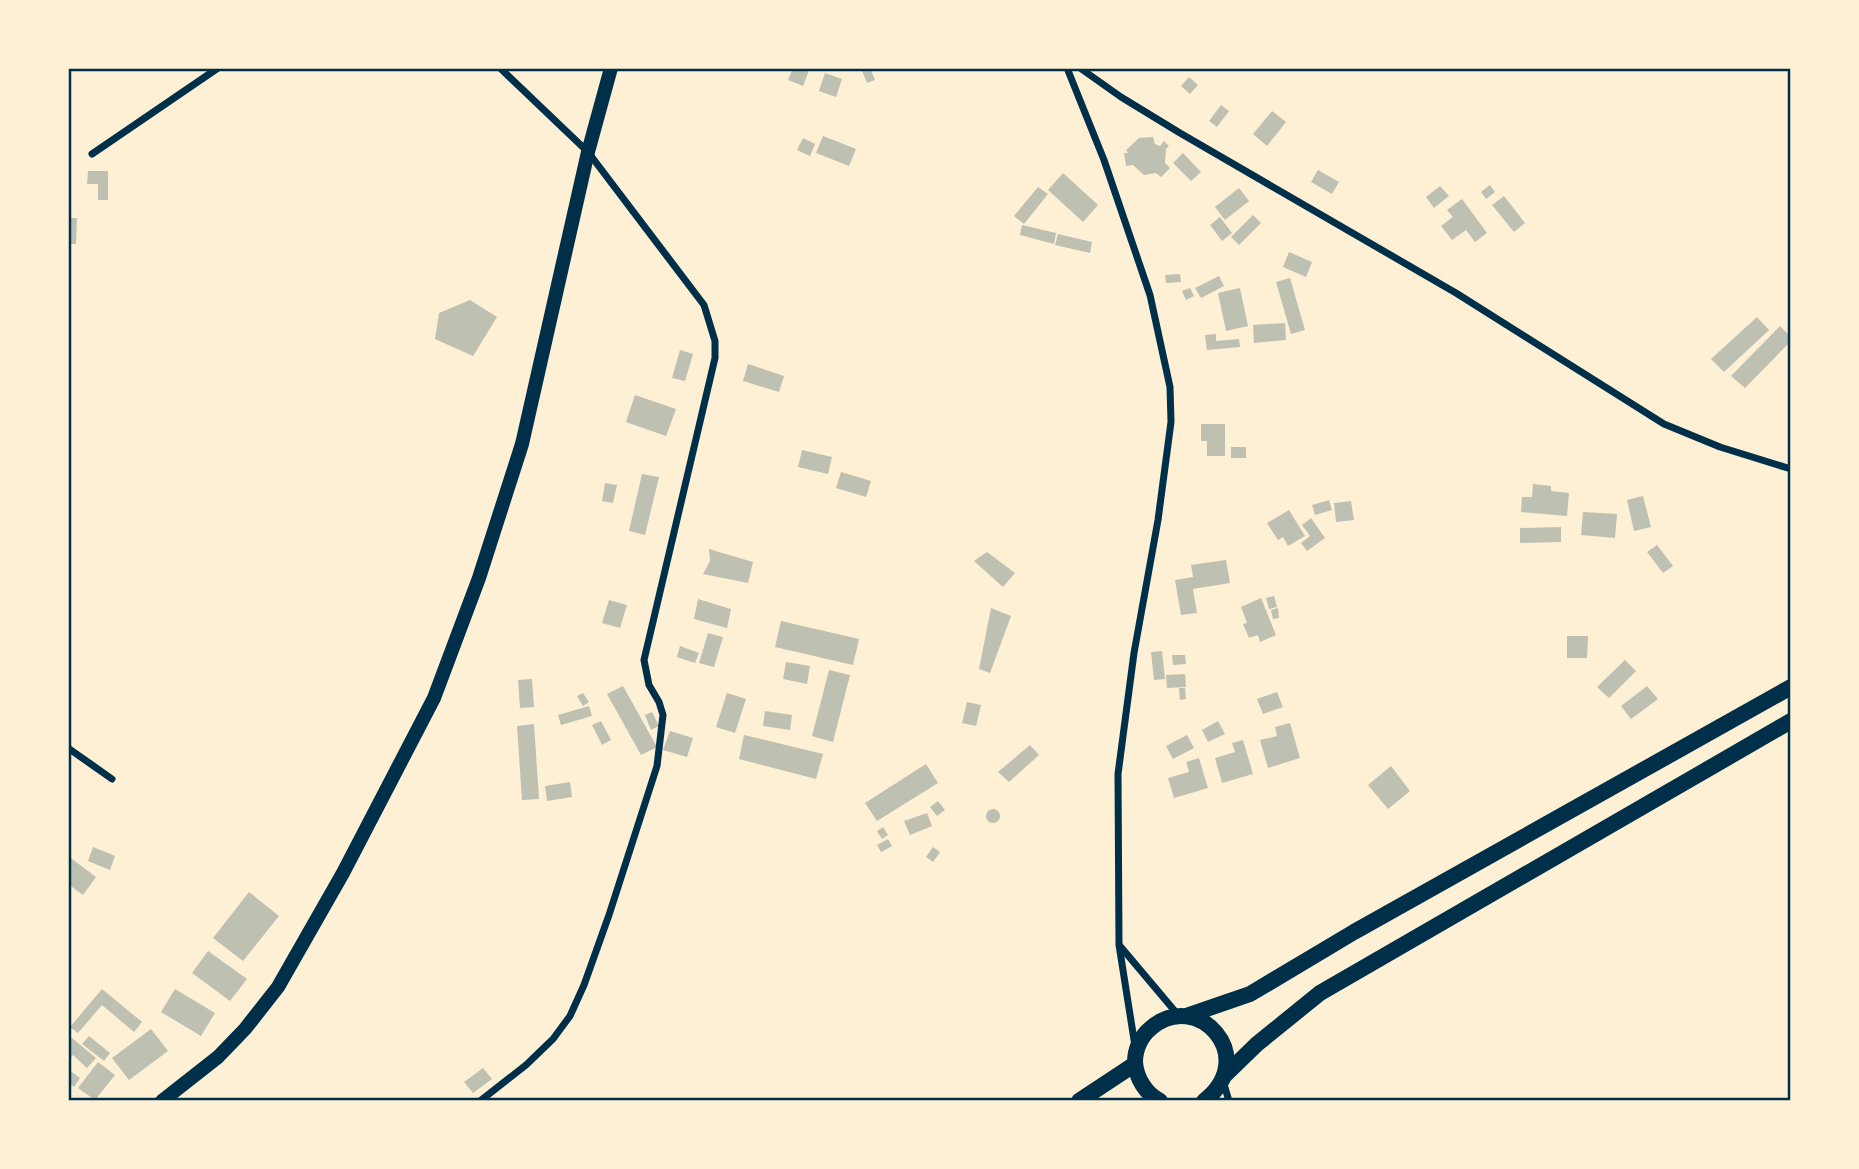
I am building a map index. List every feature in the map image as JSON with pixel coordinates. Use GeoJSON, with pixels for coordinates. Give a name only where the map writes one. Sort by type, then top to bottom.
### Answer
{"type":"FeatureCollection","features":[{"type":"Feature","properties":{"kind":"highway"},"geometry":{"type":"LineString","coordinates":[[1160,1101],[1140,1082],[1136,1059],[1139,1042],[1146,1032],[1167,1018],[1183,1016],[1250,993],[1791,687]]}},
{"type":"Feature","properties":{"kind":"highway"},"geometry":{"type":"LineString","coordinates":[[1204,1101],[1257,1044],[1320,993],[1791,721]]}},
{"type":"Feature","properties":{"kind":"highway"},"geometry":{"type":"LineString","coordinates":[[1183,1016],[1202,1021],[1219,1037],[1227,1060],[1224,1078]]}},
{"type":"Feature","properties":{"kind":"highway"},"geometry":{"type":"LineString","coordinates":[[1079,1101],[1136,1059]]}},
{"type":"Feature","properties":{"kind":"main road"},"geometry":{"type":"LineString","coordinates":[[162,1101],[218,1057],[245,1029],[278,987],[343,873],[434,698],[479,578],[522,444],[611,68]]}},
{"type":"Feature","properties":{"kind":"street"},"geometry":{"type":"LineString","coordinates":[[92,154],[218,68]]}},
{"type":"Feature","properties":{"kind":"street"},"geometry":{"type":"LineString","coordinates":[[480,1101],[526,1065],[553,1039],[569,1016],[584,985],[609,915],[653,778],[663,715],[649,685],[644,660],[715,358],[715,341],[704,305],[589,152],[500,68]]}},
{"type":"Feature","properties":{"kind":"street"},"geometry":{"type":"LineString","coordinates":[[1067,68],[1104,160],[1150,295],[1170,387],[1171,422],[1158,520],[1134,653],[1118,774],[1119,945],[1136,1059]]}},
{"type":"Feature","properties":{"kind":"street"},"geometry":{"type":"LineString","coordinates":[[1080,68],[1180,133],[1456,293],[1664,424],[1720,447],[1791,469]]}},
{"type":"Feature","properties":{"kind":"street"},"geometry":{"type":"LineString","coordinates":[[68,748],[112,779]]}},
{"type":"Feature","properties":{"kind":"street"},"geometry":{"type":"LineString","coordinates":[[1119,945],[1183,1016]]}},
{"type":"Feature","properties":{"kind":"street"},"geometry":{"type":"LineString","coordinates":[[1224,1078],[1229,1101]]}},
{"type":"Feature","properties":{"kind":"building"},"geometry":{"type":"Polygon","coordinates":[[[793,68],[810,68],[803,86],[788,80],[793,68]]]}},
{"type":"Feature","properties":{"kind":"building"},"geometry":{"type":"Polygon","coordinates":[[[861,68],[870,68],[875,80],[867,83],[861,68]]]}},
{"type":"Feature","properties":{"kind":"building"},"geometry":{"type":"Polygon","coordinates":[[[825,73],[842,79],[836,97],[819,91],[825,73]]]}},
{"type":"Feature","properties":{"kind":"building"},"geometry":{"type":"Polygon","coordinates":[[[1189,77],[1198,85],[1190,94],[1181,86],[1189,77]]]}},
{"type":"Feature","properties":{"kind":"building"},"geometry":{"type":"Polygon","coordinates":[[[1221,105],[1229,111],[1217,127],[1209,121],[1221,105]]]}},
{"type":"Feature","properties":{"kind":"building"},"geometry":{"type":"Polygon","coordinates":[[[1272,111],[1286,122],[1267,146],[1253,134],[1272,111]]]}},
{"type":"Feature","properties":{"kind":"building"},"geometry":{"type":"Polygon","coordinates":[[[823,136],[856,149],[849,166],[816,153],[823,136]]]}},
{"type":"Feature","properties":{"kind":"building"},"geometry":{"type":"Polygon","coordinates":[[[1153,137],[1155,144],[1160,146],[1164,141],[1169,146],[1166,149],[1165,163],[1170,168],[1161,177],[1156,173],[1144,175],[1133,165],[1126,166],[1126,150],[1139,138],[1153,137]]]}},
{"type":"Feature","properties":{"kind":"building"},"geometry":{"type":"Polygon","coordinates":[[[803,138],[815,144],[810,156],[797,150],[803,138]]]}},
{"type":"Feature","properties":{"kind":"building"},"geometry":{"type":"Polygon","coordinates":[[[1183,153],[1201,172],[1191,181],[1173,163],[1183,153]]]}},
{"type":"Feature","properties":{"kind":"building"},"geometry":{"type":"Polygon","coordinates":[[[1318,170],[1339,182],[1332,194],[1311,182],[1318,170]]]}},
{"type":"Feature","properties":{"kind":"building"},"geometry":{"type":"Polygon","coordinates":[[[88,171],[108,171],[108,200],[98,200],[98,184],[87,184],[88,171]]]}},
{"type":"Feature","properties":{"kind":"building"},"geometry":{"type":"Polygon","coordinates":[[[1063,173],[1098,205],[1083,222],[1048,190],[1063,173]]]}},
{"type":"Feature","properties":{"kind":"building"},"geometry":{"type":"Polygon","coordinates":[[[1490,185],[1495,192],[1486,199],[1481,192],[1490,185]]]}},
{"type":"Feature","properties":{"kind":"building"},"geometry":{"type":"Polygon","coordinates":[[[1440,186],[1449,196],[1434,208],[1426,197],[1440,186]]]}},
{"type":"Feature","properties":{"kind":"building"},"geometry":{"type":"Polygon","coordinates":[[[1038,187],[1048,194],[1024,224],[1014,216],[1038,187]]]}},
{"type":"Feature","properties":{"kind":"building"},"geometry":{"type":"Polygon","coordinates":[[[1239,188],[1249,201],[1225,220],[1215,207],[1239,188]]]}},
{"type":"Feature","properties":{"kind":"building"},"geometry":{"type":"Polygon","coordinates":[[[1504,196],[1525,223],[1514,232],[1492,205],[1504,196]]]}},
{"type":"Feature","properties":{"kind":"building"},"geometry":{"type":"Polygon","coordinates":[[[1462,199],[1487,233],[1475,242],[1466,230],[1452,240],[1441,226],[1453,217],[1447,210],[1462,199]]]}},
{"type":"Feature","properties":{"kind":"building"},"geometry":{"type":"Polygon","coordinates":[[[1253,215],[1261,223],[1239,245],[1231,237],[1253,215]]]}},
{"type":"Feature","properties":{"kind":"building"},"geometry":{"type":"Polygon","coordinates":[[[1220,217],[1232,233],[1222,241],[1210,225],[1220,217]]]}},
{"type":"Feature","properties":{"kind":"building"},"geometry":{"type":"Polygon","coordinates":[[[68,218],[77,218],[76,244],[68,244],[68,218]]]}},
{"type":"Feature","properties":{"kind":"building"},"geometry":{"type":"Polygon","coordinates":[[[1022,225],[1056,233],[1054,244],[1020,235],[1022,225]]]}},
{"type":"Feature","properties":{"kind":"building"},"geometry":{"type":"Polygon","coordinates":[[[1058,234],[1092,242],[1090,253],[1055,245],[1058,234]]]}},
{"type":"Feature","properties":{"kind":"building"},"geometry":{"type":"Polygon","coordinates":[[[1289,252],[1312,262],[1306,277],[1283,267],[1289,252]]]}},
{"type":"Feature","properties":{"kind":"building"},"geometry":{"type":"Polygon","coordinates":[[[1180,274],[1181,282],[1166,283],[1165,275],[1180,274]]]}},
{"type":"Feature","properties":{"kind":"building"},"geometry":{"type":"Polygon","coordinates":[[[1219,276],[1224,286],[1201,298],[1195,288],[1219,276]]]}},
{"type":"Feature","properties":{"kind":"building"},"geometry":{"type":"Polygon","coordinates":[[[1290,278],[1305,330],[1291,334],[1276,282],[1290,278]]]}},
{"type":"Feature","properties":{"kind":"building"},"geometry":{"type":"Polygon","coordinates":[[[1190,288],[1194,296],[1186,300],[1182,291],[1190,288]]]}},
{"type":"Feature","properties":{"kind":"building"},"geometry":{"type":"Polygon","coordinates":[[[1240,288],[1248,326],[1226,331],[1218,293],[1240,288]]]}},
{"type":"Feature","properties":{"kind":"building"},"geometry":{"type":"Polygon","coordinates":[[[470,300],[497,317],[473,356],[435,339],[439,313],[470,300]]]}},
{"type":"Feature","properties":{"kind":"building"},"geometry":{"type":"Polygon","coordinates":[[[1757,317],[1769,330],[1724,372],[1711,359],[1757,317]]]}},
{"type":"Feature","properties":{"kind":"building"},"geometry":{"type":"Polygon","coordinates":[[[1285,323],[1286,340],[1254,343],[1253,325],[1285,323]]]}},
{"type":"Feature","properties":{"kind":"building"},"geometry":{"type":"Polygon","coordinates":[[[1780,326],[1791,337],[1791,341],[1745,388],[1731,376],[1780,326]]]}},
{"type":"Feature","properties":{"kind":"building"},"geometry":{"type":"Polygon","coordinates":[[[1216,334],[1216,341],[1239,339],[1240,347],[1207,350],[1205,335],[1216,334]]]}},
{"type":"Feature","properties":{"kind":"building"},"geometry":{"type":"Polygon","coordinates":[[[680,350],[693,354],[685,381],[672,378],[680,350]]]}},
{"type":"Feature","properties":{"kind":"building"},"geometry":{"type":"Polygon","coordinates":[[[748,364],[784,376],[779,392],[743,381],[748,364]]]}},
{"type":"Feature","properties":{"kind":"building"},"geometry":{"type":"Polygon","coordinates":[[[635,395],[676,409],[666,436],[626,422],[635,395]]]}},
{"type":"Feature","properties":{"kind":"building"},"geometry":{"type":"Polygon","coordinates":[[[1201,424],[1225,424],[1225,456],[1207,456],[1207,441],[1201,441],[1201,424]]]}},
{"type":"Feature","properties":{"kind":"building"},"geometry":{"type":"Polygon","coordinates":[[[1231,447],[1246,447],[1246,458],[1231,458],[1231,447]]]}},
{"type":"Feature","properties":{"kind":"building"},"geometry":{"type":"Polygon","coordinates":[[[802,450],[832,457],[828,474],[798,467],[802,450]]]}},
{"type":"Feature","properties":{"kind":"building"},"geometry":{"type":"Polygon","coordinates":[[[841,472],[871,481],[866,497],[836,488],[841,472]]]}},
{"type":"Feature","properties":{"kind":"building"},"geometry":{"type":"Polygon","coordinates":[[[642,474],[659,477],[645,535],[629,531],[642,474]]]}},
{"type":"Feature","properties":{"kind":"building"},"geometry":{"type":"Polygon","coordinates":[[[605,483],[617,485],[613,503],[602,501],[605,483]]]}},
{"type":"Feature","properties":{"kind":"building"},"geometry":{"type":"Polygon","coordinates":[[[1533,484],[1551,486],[1551,491],[1569,493],[1567,516],[1521,512],[1522,497],[1532,497],[1533,484]]]}},
{"type":"Feature","properties":{"kind":"building"},"geometry":{"type":"Polygon","coordinates":[[[1643,496],[1651,527],[1634,531],[1627,500],[1643,496]]]}},
{"type":"Feature","properties":{"kind":"building"},"geometry":{"type":"Polygon","coordinates":[[[1329,500],[1332,510],[1315,515],[1312,505],[1329,500]]]}},
{"type":"Feature","properties":{"kind":"building"},"geometry":{"type":"Polygon","coordinates":[[[1351,501],[1354,520],[1336,522],[1334,503],[1351,501]]]}},
{"type":"Feature","properties":{"kind":"building"},"geometry":{"type":"Polygon","coordinates":[[[1289,510],[1305,536],[1288,546],[1283,537],[1278,540],[1267,523],[1289,510]]]}},
{"type":"Feature","properties":{"kind":"building"},"geometry":{"type":"Polygon","coordinates":[[[1583,512],[1617,514],[1615,538],[1581,535],[1583,512]]]}},
{"type":"Feature","properties":{"kind":"building"},"geometry":{"type":"Polygon","coordinates":[[[1311,518],[1325,538],[1307,551],[1301,543],[1310,536],[1302,525],[1311,518]]]}},
{"type":"Feature","properties":{"kind":"building"},"geometry":{"type":"Polygon","coordinates":[[[1561,527],[1561,542],[1520,543],[1520,528],[1561,527]]]}},
{"type":"Feature","properties":{"kind":"building"},"geometry":{"type":"Polygon","coordinates":[[[1657,545],[1673,566],[1663,573],[1647,552],[1657,545]]]}},
{"type":"Feature","properties":{"kind":"building"},"geometry":{"type":"Polygon","coordinates":[[[709,549],[753,562],[748,583],[703,574],[710,561],[709,549]]]}},
{"type":"Feature","properties":{"kind":"building"},"geometry":{"type":"Polygon","coordinates":[[[987,552],[1015,573],[1003,587],[974,561],[987,552]]]}},
{"type":"Feature","properties":{"kind":"building"},"geometry":{"type":"Polygon","coordinates":[[[1226,560],[1230,583],[1193,589],[1197,613],[1181,615],[1175,580],[1193,577],[1191,565],[1226,560]]]}},
{"type":"Feature","properties":{"kind":"building"},"geometry":{"type":"Polygon","coordinates":[[[1274,596],[1277,607],[1269,609],[1266,598],[1274,596]]]}},
{"type":"Feature","properties":{"kind":"building"},"geometry":{"type":"Polygon","coordinates":[[[1261,598],[1276,635],[1260,642],[1258,635],[1249,638],[1243,624],[1247,623],[1241,607],[1261,598]]]}},
{"type":"Feature","properties":{"kind":"building"},"geometry":{"type":"Polygon","coordinates":[[[698,599],[731,609],[727,628],[694,619],[698,599]]]}},
{"type":"Feature","properties":{"kind":"building"},"geometry":{"type":"Polygon","coordinates":[[[609,600],[627,605],[620,628],[602,623],[609,600]]]}},
{"type":"Feature","properties":{"kind":"building"},"geometry":{"type":"Polygon","coordinates":[[[991,608],[1011,616],[990,673],[979,669],[991,608]]]}},
{"type":"Feature","properties":{"kind":"building"},"geometry":{"type":"Polygon","coordinates":[[[1278,608],[1279,618],[1273,619],[1271,610],[1278,608]]]}},
{"type":"Feature","properties":{"kind":"building"},"geometry":{"type":"Polygon","coordinates":[[[781,621],[859,639],[853,665],[775,647],[781,621]]]}},
{"type":"Feature","properties":{"kind":"building"},"geometry":{"type":"Polygon","coordinates":[[[708,633],[723,637],[714,667],[699,663],[708,633]]]}},
{"type":"Feature","properties":{"kind":"building"},"geometry":{"type":"Polygon","coordinates":[[[1567,636],[1588,636],[1587,658],[1567,658],[1567,636]]]}},
{"type":"Feature","properties":{"kind":"building"},"geometry":{"type":"Polygon","coordinates":[[[680,646],[699,653],[695,663],[677,657],[680,646]]]}},
{"type":"Feature","properties":{"kind":"building"},"geometry":{"type":"Polygon","coordinates":[[[1162,651],[1165,679],[1154,680],[1151,652],[1162,651]]]}},
{"type":"Feature","properties":{"kind":"building"},"geometry":{"type":"Polygon","coordinates":[[[1172,655],[1185,655],[1186,664],[1173,665],[1172,655]]]}},
{"type":"Feature","properties":{"kind":"building"},"geometry":{"type":"Polygon","coordinates":[[[1625,660],[1636,671],[1609,698],[1597,687],[1625,660]]]}},
{"type":"Feature","properties":{"kind":"building"},"geometry":{"type":"Polygon","coordinates":[[[786,662],[810,666],[807,684],[783,679],[786,662]]]}},
{"type":"Feature","properties":{"kind":"building"},"geometry":{"type":"Polygon","coordinates":[[[829,670],[850,675],[833,742],[812,736],[829,670]]]}},
{"type":"Feature","properties":{"kind":"building"},"geometry":{"type":"Polygon","coordinates":[[[1185,674],[1186,687],[1167,688],[1166,675],[1185,674]]]}},
{"type":"Feature","properties":{"kind":"building"},"geometry":{"type":"Polygon","coordinates":[[[532,679],[534,707],[520,708],[518,680],[532,679]]]}},
{"type":"Feature","properties":{"kind":"building"},"geometry":{"type":"Polygon","coordinates":[[[623,686],[657,747],[641,755],[607,694],[623,686]]]}},
{"type":"Feature","properties":{"kind":"building"},"geometry":{"type":"Polygon","coordinates":[[[1647,686],[1658,699],[1631,719],[1621,706],[1647,686]]]}},
{"type":"Feature","properties":{"kind":"building"},"geometry":{"type":"Polygon","coordinates":[[[1179,688],[1185,688],[1186,699],[1180,700],[1179,688]]]}},
{"type":"Feature","properties":{"kind":"building"},"geometry":{"type":"Polygon","coordinates":[[[1277,692],[1283,707],[1263,714],[1257,699],[1277,692]]]}},
{"type":"Feature","properties":{"kind":"building"},"geometry":{"type":"Polygon","coordinates":[[[583,693],[589,702],[583,706],[577,696],[583,693]]]}},
{"type":"Feature","properties":{"kind":"building"},"geometry":{"type":"Polygon","coordinates":[[[727,693],[746,699],[735,733],[716,727],[727,693]]]}},
{"type":"Feature","properties":{"kind":"building"},"geometry":{"type":"Polygon","coordinates":[[[967,702],[981,705],[976,726],[962,723],[967,702]]]}},
{"type":"Feature","properties":{"kind":"building"},"geometry":{"type":"Polygon","coordinates":[[[589,706],[592,716],[561,725],[558,715],[589,706]]]}},
{"type":"Feature","properties":{"kind":"building"},"geometry":{"type":"Polygon","coordinates":[[[765,711],[792,715],[790,730],[763,726],[765,711]]]}},
{"type":"Feature","properties":{"kind":"building"},"geometry":{"type":"Polygon","coordinates":[[[652,712],[659,726],[651,730],[645,715],[652,712]]]}},
{"type":"Feature","properties":{"kind":"building"},"geometry":{"type":"Polygon","coordinates":[[[601,721],[611,740],[602,745],[592,725],[601,721]]]}},
{"type":"Feature","properties":{"kind":"building"},"geometry":{"type":"Polygon","coordinates":[[[1218,721],[1225,734],[1208,742],[1202,730],[1218,721]]]}},
{"type":"Feature","properties":{"kind":"building"},"geometry":{"type":"Polygon","coordinates":[[[1290,723],[1300,758],[1268,768],[1260,740],[1277,736],[1275,727],[1290,723]]]}},
{"type":"Feature","properties":{"kind":"building"},"geometry":{"type":"Polygon","coordinates":[[[534,724],[539,799],[522,800],[517,726],[534,724]]]}},
{"type":"Feature","properties":{"kind":"building"},"geometry":{"type":"Polygon","coordinates":[[[670,731],[693,738],[687,757],[663,750],[670,731]]]}},
{"type":"Feature","properties":{"kind":"building"},"geometry":{"type":"Polygon","coordinates":[[[744,735],[823,754],[816,779],[739,759],[744,735]]]}},
{"type":"Feature","properties":{"kind":"building"},"geometry":{"type":"Polygon","coordinates":[[[1187,735],[1194,748],[1173,759],[1166,746],[1187,735]]]}},
{"type":"Feature","properties":{"kind":"building"},"geometry":{"type":"Polygon","coordinates":[[[1243,740],[1253,774],[1222,783],[1215,758],[1235,752],[1232,743],[1243,740]]]}},
{"type":"Feature","properties":{"kind":"building"},"geometry":{"type":"Polygon","coordinates":[[[1030,745],[1039,755],[1009,782],[998,772],[1030,745]]]}},
{"type":"Feature","properties":{"kind":"building"},"geometry":{"type":"Polygon","coordinates":[[[1199,758],[1208,788],[1174,798],[1168,778],[1189,772],[1186,762],[1199,758]]]}},
{"type":"Feature","properties":{"kind":"building"},"geometry":{"type":"Polygon","coordinates":[[[926,764],[938,783],[877,821],[865,803],[926,764]]]}},
{"type":"Feature","properties":{"kind":"building"},"geometry":{"type":"Polygon","coordinates":[[[1391,766],[1410,791],[1388,809],[1368,785],[1391,766]]]}},
{"type":"Feature","properties":{"kind":"building"},"geometry":{"type":"Polygon","coordinates":[[[570,782],[572,797],[547,801],[545,786],[570,782]]]}},
{"type":"Feature","properties":{"kind":"building"},"geometry":{"type":"Polygon","coordinates":[[[938,801],[945,810],[937,816],[930,807],[938,801]]]}},
{"type":"Feature","properties":{"kind":"building"},"geometry":{"type":"Polygon","coordinates":[[[993,809],[998,811],[998,821],[993,823],[988,821],[986,816],[988,811],[993,809]]]}},
{"type":"Feature","properties":{"kind":"building"},"geometry":{"type":"Polygon","coordinates":[[[927,813],[932,826],[910,835],[904,821],[927,813]]]}},
{"type":"Feature","properties":{"kind":"building"},"geometry":{"type":"Polygon","coordinates":[[[883,827],[888,835],[882,839],[877,831],[883,827]]]}},
{"type":"Feature","properties":{"kind":"building"},"geometry":{"type":"Polygon","coordinates":[[[888,839],[892,846],[881,852],[877,845],[888,839]]]}},
{"type":"Feature","properties":{"kind":"building"},"geometry":{"type":"Polygon","coordinates":[[[93,847],[115,856],[110,870],[88,861],[93,847]]]}},
{"type":"Feature","properties":{"kind":"building"},"geometry":{"type":"Polygon","coordinates":[[[933,847],[940,852],[933,862],[926,857],[933,847]]]}},
{"type":"Feature","properties":{"kind":"building"},"geometry":{"type":"Polygon","coordinates":[[[68,856],[96,877],[83,895],[68,884],[68,856]]]}},
{"type":"Feature","properties":{"kind":"building"},"geometry":{"type":"Polygon","coordinates":[[[249,892],[279,916],[243,961],[213,938],[249,892]]]}},
{"type":"Feature","properties":{"kind":"building"},"geometry":{"type":"Polygon","coordinates":[[[208,951],[247,979],[230,1001],[192,973],[208,951]]]}},
{"type":"Feature","properties":{"kind":"building"},"geometry":{"type":"Polygon","coordinates":[[[102,989],[142,1022],[134,1032],[102,1005],[78,1033],[70,1027],[102,989]]]}},
{"type":"Feature","properties":{"kind":"building"},"geometry":{"type":"Polygon","coordinates":[[[175,989],[215,1013],[201,1036],[161,1012],[175,989]]]}},
{"type":"Feature","properties":{"kind":"building"},"geometry":{"type":"Polygon","coordinates":[[[151,1029],[168,1051],[129,1080],[112,1058],[151,1029]]]}},
{"type":"Feature","properties":{"kind":"building"},"geometry":{"type":"Polygon","coordinates":[[[89,1036],[110,1053],[104,1061],[82,1044],[89,1036]]]}},
{"type":"Feature","properties":{"kind":"building"},"geometry":{"type":"Polygon","coordinates":[[[72,1038],[96,1058],[87,1068],[73,1055],[68,1061],[68,1043],[72,1038]]]}},
{"type":"Feature","properties":{"kind":"building"},"geometry":{"type":"Polygon","coordinates":[[[98,1062],[115,1075],[95,1100],[78,1088],[98,1062]]]}},
{"type":"Feature","properties":{"kind":"building"},"geometry":{"type":"Polygon","coordinates":[[[483,1068],[492,1079],[473,1093],[464,1082],[483,1068]]]}},
{"type":"Feature","properties":{"kind":"building"},"geometry":{"type":"Polygon","coordinates":[[[68,1069],[80,1078],[74,1087],[68,1082],[68,1069]]]}}]}
